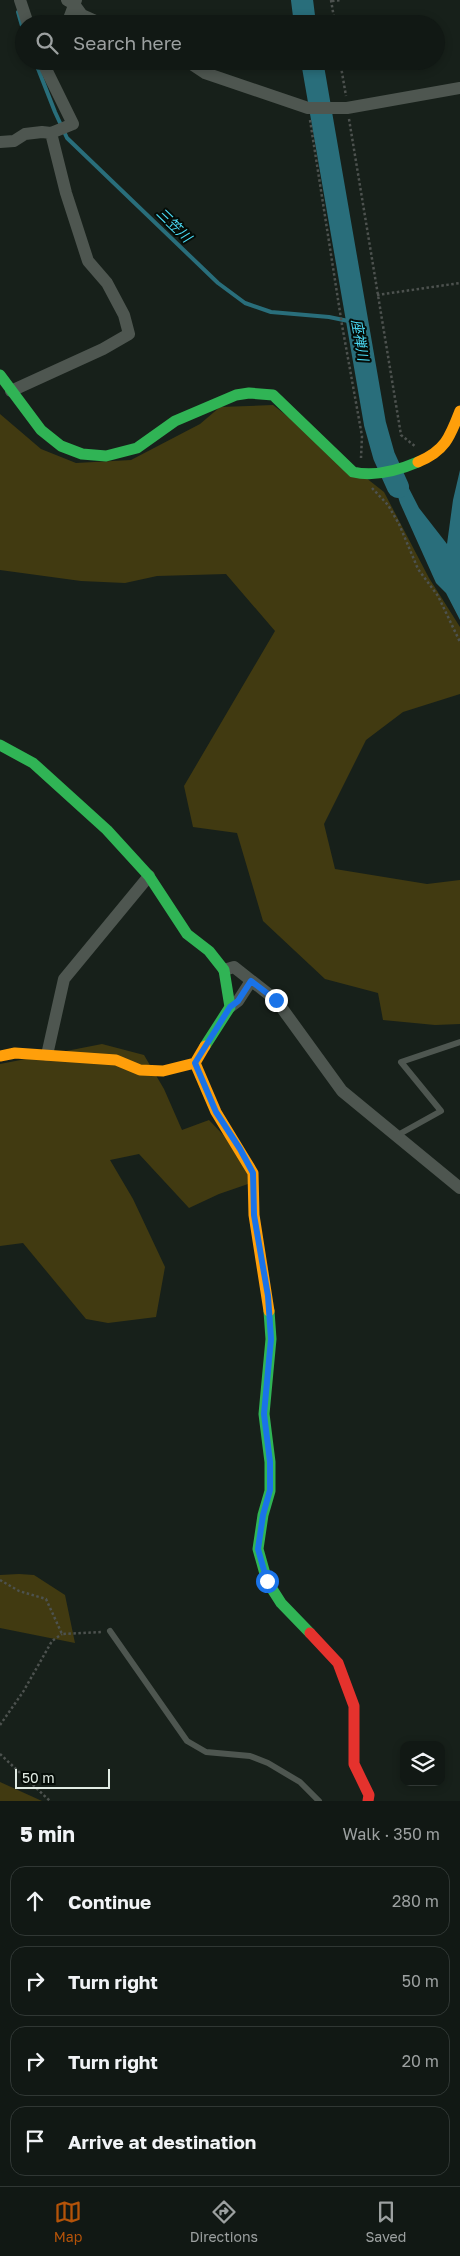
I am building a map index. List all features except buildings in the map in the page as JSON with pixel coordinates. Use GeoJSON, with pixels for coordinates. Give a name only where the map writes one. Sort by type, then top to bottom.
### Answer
{"type":"FeatureCollection","features":[{"type":"Feature","properties":{"kind":"street"},"geometry":{"type":"LineString","coordinates":[[20,0],[25,15]]}},
{"type":"Feature","properties":{"kind":"street"},"geometry":{"type":"LineString","coordinates":[[69,15],[73,1]]}},
{"type":"Feature","properties":{"kind":"street"},"geometry":{"type":"LineString","coordinates":[[73,1],[82,15]]}},
{"type":"Feature","properties":{"kind":"street"},"geometry":{"type":"LineString","coordinates":[[0,142],[14,141],[25,134],[51,133],[73,124],[47,70]]}},
{"type":"Feature","properties":{"kind":"street"},"geometry":{"type":"LineString","coordinates":[[49,74],[51,70]]}},
{"type":"Feature","properties":{"kind":"street"},"geometry":{"type":"LineString","coordinates":[[200,70],[308,108],[348,108],[460,88]]}},
{"type":"Feature","properties":{"kind":"street"},"geometry":{"type":"LineString","coordinates":[[11,391],[103,350],[129,334],[124,315],[106,283],[88,261],[66,193],[51,133]]}},
{"type":"Feature","properties":{"kind":"street"},"geometry":{"type":"LineString","coordinates":[[0,375],[40,430],[61,446],[82,454],[106,456],[137,448],[174,421],[236,395],[249,393],[273,395],[353,472],[364,475],[424,460],[441,449],[451,436],[460,411]]}},
{"type":"Feature","properties":{"kind":"street"},"geometry":{"type":"LineString","coordinates":[[0,746],[33,763],[40,769],[108,830],[149,876],[187,934],[209,951],[224,970],[230,1007]]}},
{"type":"Feature","properties":{"kind":"street"},"geometry":{"type":"LineString","coordinates":[[47,1055],[64,979],[149,876]]}},
{"type":"Feature","properties":{"kind":"street"},"geometry":{"type":"LineString","coordinates":[[224,970],[234,967],[276,1000],[342,1091],[460,1188]]}},
{"type":"Feature","properties":{"kind":"street"},"geometry":{"type":"LineString","coordinates":[[0,1056],[16,1053],[116,1060],[140,1070],[163,1071],[195,1063],[230,1007],[238,1001],[251,981]]}},
{"type":"Feature","properties":{"kind":"street"},"geometry":{"type":"LineString","coordinates":[[195,1063],[216,1112],[253,1173],[254,1215],[268,1296],[271,1339],[264,1414],[270,1462],[270,1490],[263,1515],[258,1549],[267,1581],[281,1603],[338,1663],[354,1706],[354,1764],[369,1795],[368,1801]]}},
{"type":"Feature","properties":{"kind":"lane"},"geometry":{"type":"LineString","coordinates":[[396,1136],[441,1111],[401,1062],[460,1042]]}},
{"type":"Feature","properties":{"kind":"lane"},"geometry":{"type":"LineString","coordinates":[[110,1631],[187,1741],[206,1752],[250,1756],[268,1763],[300,1782],[319,1801]]}},
{"type":"Feature","properties":{"kind":"path"},"geometry":{"type":"LineString","coordinates":[[334,15],[332,1],[341,0]]}},
{"type":"Feature","properties":{"kind":"path"},"geometry":{"type":"LineString","coordinates":[[342,70],[401,434],[424,460]]}},
{"type":"Feature","properties":{"kind":"path"},"geometry":{"type":"LineString","coordinates":[[308,108],[340,314],[362,436],[364,475],[388,505],[400,524],[418,569],[438,596],[460,642]]}},
{"type":"Feature","properties":{"kind":"path"},"geometry":{"type":"LineString","coordinates":[[377,296],[460,283]]}},
{"type":"Feature","properties":{"kind":"path"},"geometry":{"type":"LineString","coordinates":[[0,1580],[19,1591],[46,1599],[62,1634]]}},
{"type":"Feature","properties":{"kind":"path"},"geometry":{"type":"LineString","coordinates":[[0,1725],[23,1692],[52,1641],[62,1634],[110,1631]]}},
{"type":"Feature","properties":{"kind":"path"},"geometry":{"type":"LineString","coordinates":[[0,1754],[50,1801]]}},
{"type":"Feature","properties":{"kind":"shaded area"},"geometry":{"type":"Polygon","coordinates":[[[273,405],[384,492],[429,578],[460,627],[460,694],[403,712],[366,740],[324,824],[335,869],[427,884],[460,880],[460,1024],[435,1025],[383,1020],[378,993],[325,979],[263,921],[237,833],[193,827],[184,786],[275,631],[226,574],[157,576],[125,583],[81,581],[0,570],[0,414],[41,449],[76,463],[131,460],[200,424],[220,407],[273,405]]]}},
{"type":"Feature","properties":{"kind":"shaded area"},"geometry":{"type":"Polygon","coordinates":[[[102,1044],[144,1055],[164,1089],[182,1130],[209,1120],[248,1161],[248,1184],[219,1194],[189,1208],[139,1154],[110,1160],[133,1199],[165,1267],[156,1317],[108,1323],[86,1319],[23,1243],[0,1246],[0,1064],[102,1044]]]}},
{"type":"Feature","properties":{"kind":"shaded area"},"geometry":{"type":"Polygon","coordinates":[[[0,1575],[34,1575],[65,1595],[75,1643],[0,1628],[0,1575]]]}},
{"type":"Feature","properties":{"kind":"shaded area"},"geometry":{"type":"Polygon","coordinates":[[[0,1782],[42,1801],[0,1801],[0,1782]]]}},
{"type":"Feature","properties":{"kind":"water"},"geometry":{"type":"Polygon","coordinates":[[[374,420],[419,508],[447,544],[453,500],[460,470],[460,620],[446,593],[436,583],[400,503],[374,420]]]}},
{"type":"Feature","properties":{"kind":"waterway","name":"座禅川"},"geometry":{"type":"LineString","coordinates":[[302,0],[304,15]]}},
{"type":"Feature","properties":{"kind":"waterway","name":"三笠川"},"geometry":{"type":"LineString","coordinates":[[39,70],[67,138],[218,283],[245,303],[271,312],[329,317],[358,323]]}},
{"type":"Feature","properties":{"kind":"waterway","name":"座禅川"},"geometry":{"type":"LineString","coordinates":[[314,70],[375,424],[384,456],[398,487]]}},
{"type":"Feature","properties":{"kind":"traffic: fast"},"geometry":{"type":"LineString","coordinates":[[0,375],[41,430],[61,446],[82,454],[106,456],[137,448],[175,421],[236,395],[249,393],[273,395],[353,472],[369,474],[386,472],[418,462]]}},
{"type":"Feature","properties":{"kind":"traffic: fast"},"geometry":{"type":"LineString","coordinates":[[0,745],[33,763],[107,830],[149,876],[187,934],[209,951],[224,970],[230,1007],[205,1046]]}},
{"type":"Feature","properties":{"kind":"traffic: fast"},"geometry":{"type":"LineString","coordinates":[[269,1311],[271,1339],[264,1414],[270,1462],[270,1491],[263,1515],[258,1549],[267,1581],[281,1603],[310,1633]]}},
{"type":"Feature","properties":{"kind":"traffic: slow"},"geometry":{"type":"LineString","coordinates":[[418,462],[441,448],[449,436],[460,411]]}},
{"type":"Feature","properties":{"kind":"traffic: slow"},"geometry":{"type":"LineString","coordinates":[[0,1056],[15,1053],[116,1060],[140,1070],[163,1071],[195,1063],[205,1046]]}},
{"type":"Feature","properties":{"kind":"traffic: slow"},"geometry":{"type":"LineString","coordinates":[[195,1063],[216,1112],[253,1173],[254,1215],[269,1311]]}},
{"type":"Feature","properties":{"kind":"traffic: jam"},"geometry":{"type":"LineString","coordinates":[[310,1633],[338,1663],[354,1706],[354,1764],[369,1795],[368,1801]]}},
{"type":"Feature","properties":{"kind":"route"},"geometry":{"type":"LineString","coordinates":[[267,1581],[258,1549],[263,1515],[270,1490],[270,1462],[264,1414],[271,1339],[268,1296],[254,1215],[253,1173],[216,1112],[195,1063],[230,1007],[238,1001],[251,981],[276,1000]]}}]}
